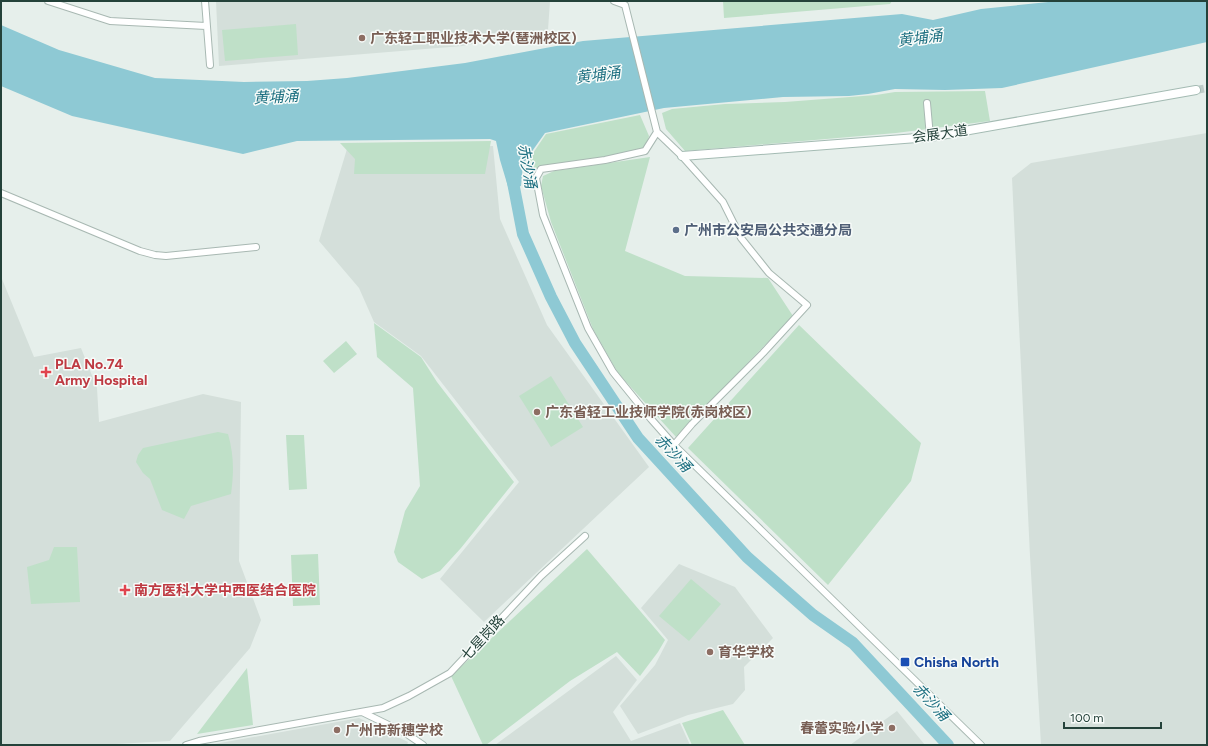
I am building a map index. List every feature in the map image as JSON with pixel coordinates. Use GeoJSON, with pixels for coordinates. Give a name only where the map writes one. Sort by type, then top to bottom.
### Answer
{"type":"FeatureCollection","features":[{"type":"Feature","properties":{"kind":"street"},"geometry":{"type":"LineString","coordinates":[[48,1],[110,21],[206,26]]}},
{"type":"Feature","properties":{"kind":"street"},"geometry":{"type":"LineString","coordinates":[[205,1],[210,65]]}},
{"type":"Feature","properties":{"kind":"street"},"geometry":{"type":"LineString","coordinates":[[614,1],[625,5],[657,132],[682,156],[723,202],[741,238],[768,273],[807,305],[763,353],[681,435],[674,445]]}},
{"type":"Feature","properties":{"kind":"street","name":"会展大道"},"geometry":{"type":"LineString","coordinates":[[682,156],[930,137],[1196,90]]}},
{"type":"Feature","properties":{"kind":"street"},"geometry":{"type":"LineString","coordinates":[[927,103],[930,137]]}},
{"type":"Feature","properties":{"kind":"street"},"geometry":{"type":"LineString","coordinates":[[657,132],[645,151],[605,160],[541,169],[536,178],[543,215],[588,328],[613,372],[674,445],[981,745]]}},
{"type":"Feature","properties":{"kind":"street"},"geometry":{"type":"LineString","coordinates":[[1,193],[140,251],[155,255],[166,256],[256,247]]}},
{"type":"Feature","properties":{"kind":"street","name":"七星岗路"},"geometry":{"type":"LineString","coordinates":[[186,745],[200,741],[383,708],[409,696],[450,673],[541,576],[585,536]]}},
{"type":"Feature","properties":{"kind":"street"},"geometry":{"type":"LineString","coordinates":[[362,712],[407,734],[423,745]]}},
{"type":"Feature","properties":{"kind":"shaded area","name":"广东轻工职业技术大学(琶洲校区)"},"geometry":{"type":"Polygon","coordinates":[[[216,1],[550,1],[548,30],[462,46],[219,66],[216,1]]]}},
{"type":"Feature","properties":{"kind":"shaded area"},"geometry":{"type":"Polygon","coordinates":[[[1207,133],[1207,745],[1041,745],[1030,556],[1012,178],[1031,163],[1207,133]]]}},
{"type":"Feature","properties":{"kind":"shaded area","name":"广东省轻工业技师学院(赤岗校区)"},"geometry":{"type":"Polygon","coordinates":[[[493,146],[500,219],[547,325],[649,467],[484,622],[440,579],[519,482],[421,356],[374,322],[359,288],[319,241],[347,149],[493,146]]]}},
{"type":"Feature","properties":{"kind":"shaded area","name":"南方医科大学中西医结合医院"},"geometry":{"type":"Polygon","coordinates":[[[2,279],[34,357],[81,348],[97,388],[99,422],[203,394],[241,402],[239,561],[261,620],[250,648],[170,741],[98,745],[1,745],[2,279]]]}},
{"type":"Feature","properties":{"kind":"shaded area","name":"育华学校"},"geometry":{"type":"Polygon","coordinates":[[[679,564],[735,587],[773,638],[744,667],[745,690],[733,704],[688,715],[638,734],[620,706],[655,665],[668,640],[641,608],[679,564]]]}},
{"type":"Feature","properties":{"kind":"shaded area"},"geometry":{"type":"Polygon","coordinates":[[[616,656],[637,680],[613,712],[631,741],[680,723],[690,745],[495,745],[616,656]]]}},
{"type":"Feature","properties":{"kind":"shaded area","name":"春蕾实验小学"},"geometry":{"type":"Polygon","coordinates":[[[897,711],[925,745],[850,745],[897,711]]]}},
{"type":"Feature","properties":{"kind":"shaded area","name":"广州市新穗学校"},"geometry":{"type":"Polygon","coordinates":[[[359,718],[408,742],[407,745],[209,745],[359,718]]]}},
{"type":"Feature","properties":{"kind":"green space"},"geometry":{"type":"Polygon","coordinates":[[[723,1],[892,1],[890,4],[724,18],[723,1]]]}},
{"type":"Feature","properties":{"kind":"green space"},"geometry":{"type":"Polygon","coordinates":[[[296,24],[298,55],[225,61],[222,30],[296,24]]]}},
{"type":"Feature","properties":{"kind":"green space"},"geometry":{"type":"Polygon","coordinates":[[[985,91],[990,121],[896,133],[685,151],[666,129],[662,113],[672,109],[725,104],[785,102],[876,95],[895,92],[985,91]]]}},
{"type":"Feature","properties":{"kind":"green space"},"geometry":{"type":"Polygon","coordinates":[[[640,115],[649,136],[645,150],[606,159],[543,166],[533,171],[527,168],[527,162],[546,134],[640,115]]]}},
{"type":"Feature","properties":{"kind":"green space"},"geometry":{"type":"Polygon","coordinates":[[[491,141],[485,174],[354,174],[355,159],[340,143],[491,141]]]}},
{"type":"Feature","properties":{"kind":"green space"},"geometry":{"type":"Polygon","coordinates":[[[650,157],[625,251],[685,276],[768,278],[793,316],[676,437],[618,373],[593,329],[551,222],[541,186],[543,176],[554,171],[650,157]]]}},
{"type":"Feature","properties":{"kind":"green space"},"geometry":{"type":"Polygon","coordinates":[[[374,323],[421,357],[437,382],[514,482],[461,548],[440,571],[422,579],[398,562],[394,552],[405,511],[420,486],[413,388],[377,357],[374,323]]]}},
{"type":"Feature","properties":{"kind":"green space"},"geometry":{"type":"Polygon","coordinates":[[[799,325],[921,443],[911,481],[828,585],[688,448],[799,325]]]}},
{"type":"Feature","properties":{"kind":"green space"},"geometry":{"type":"Polygon","coordinates":[[[346,341],[357,354],[334,373],[323,361],[346,341]]]}},
{"type":"Feature","properties":{"kind":"green space"},"geometry":{"type":"Polygon","coordinates":[[[551,376],[583,427],[551,447],[519,396],[551,376]]]}},
{"type":"Feature","properties":{"kind":"green space"},"geometry":{"type":"Polygon","coordinates":[[[218,432],[228,434],[230,442],[233,464],[231,494],[191,506],[184,519],[162,510],[150,479],[143,473],[136,462],[138,455],[143,448],[218,432]]]}},
{"type":"Feature","properties":{"kind":"green space"},"geometry":{"type":"Polygon","coordinates":[[[286,435],[304,435],[307,489],[289,490],[286,435]]]}},
{"type":"Feature","properties":{"kind":"green space"},"geometry":{"type":"Polygon","coordinates":[[[54,547],[77,547],[80,602],[31,604],[27,567],[49,560],[54,547]]]}},
{"type":"Feature","properties":{"kind":"green space"},"geometry":{"type":"Polygon","coordinates":[[[587,549],[665,640],[640,676],[617,652],[570,681],[486,745],[483,745],[451,676],[587,549]]]}},
{"type":"Feature","properties":{"kind":"green space"},"geometry":{"type":"Polygon","coordinates":[[[318,554],[320,605],[293,606],[291,555],[318,554]]]}},
{"type":"Feature","properties":{"kind":"green space"},"geometry":{"type":"Polygon","coordinates":[[[691,579],[721,604],[689,641],[659,616],[691,579]]]}},
{"type":"Feature","properties":{"kind":"green space"},"geometry":{"type":"Polygon","coordinates":[[[247,668],[253,725],[197,734],[247,668]]]}},
{"type":"Feature","properties":{"kind":"green space"},"geometry":{"type":"Polygon","coordinates":[[[723,710],[745,745],[692,745],[682,723],[723,710]]]}},
{"type":"Feature","properties":{"kind":"water","name":"黄埔涌"},"geometry":{"type":"Polygon","coordinates":[[[1058,1],[1207,1],[1207,42],[1002,88],[945,90],[895,89],[849,96],[783,97],[664,108],[545,133],[523,164],[521,186],[509,190],[496,141],[490,139],[297,141],[243,154],[72,116],[1,86],[1,25],[59,50],[155,78],[244,82],[307,81],[347,78],[465,63],[583,41],[902,14],[933,20],[981,9],[1058,1]]]}},
{"type":"Feature","properties":{"kind":"waterway","name":"赤沙涌"},"geometry":{"type":"LineString","coordinates":[[511,172],[523,234],[551,297],[575,343],[638,438],[747,557],[813,615],[853,643],[948,745]]}},
{"type":"Feature","properties":{"kind":"tunnel"},"geometry":{"type":"LineString","coordinates":[[1196,90],[1207,88]]}},
{"type":"Feature","properties":{"kind":"place","name":"广东轻工职业技术大学(琶洲校区)"},"geometry":{"type":"Point","coordinates":[362,38]}},
{"type":"Feature","properties":{"kind":"place","name":"广州市公安局公共交通分局"},"geometry":{"type":"Point","coordinates":[676,230]}},
{"type":"Feature","properties":{"kind":"place","name":"PLA No.74 Army Hospital"},"geometry":{"type":"Point","coordinates":[46,372]}},
{"type":"Feature","properties":{"kind":"place","name":"广东省轻工业技师学院(赤岗校区)"},"geometry":{"type":"Point","coordinates":[537,412]}},
{"type":"Feature","properties":{"kind":"place","name":"南方医科大学中西医结合医院"},"geometry":{"type":"Point","coordinates":[125,590]}},
{"type":"Feature","properties":{"kind":"place","name":"育华学校"},"geometry":{"type":"Point","coordinates":[710,652]}},
{"type":"Feature","properties":{"kind":"place","name":"Chisha North"},"geometry":{"type":"Point","coordinates":[905,662]}},
{"type":"Feature","properties":{"kind":"place","name":"春蕾实验小学"},"geometry":{"type":"Point","coordinates":[892,728]}},
{"type":"Feature","properties":{"kind":"place","name":"广州市新穗学校"},"geometry":{"type":"Point","coordinates":[337,730]}}]}
